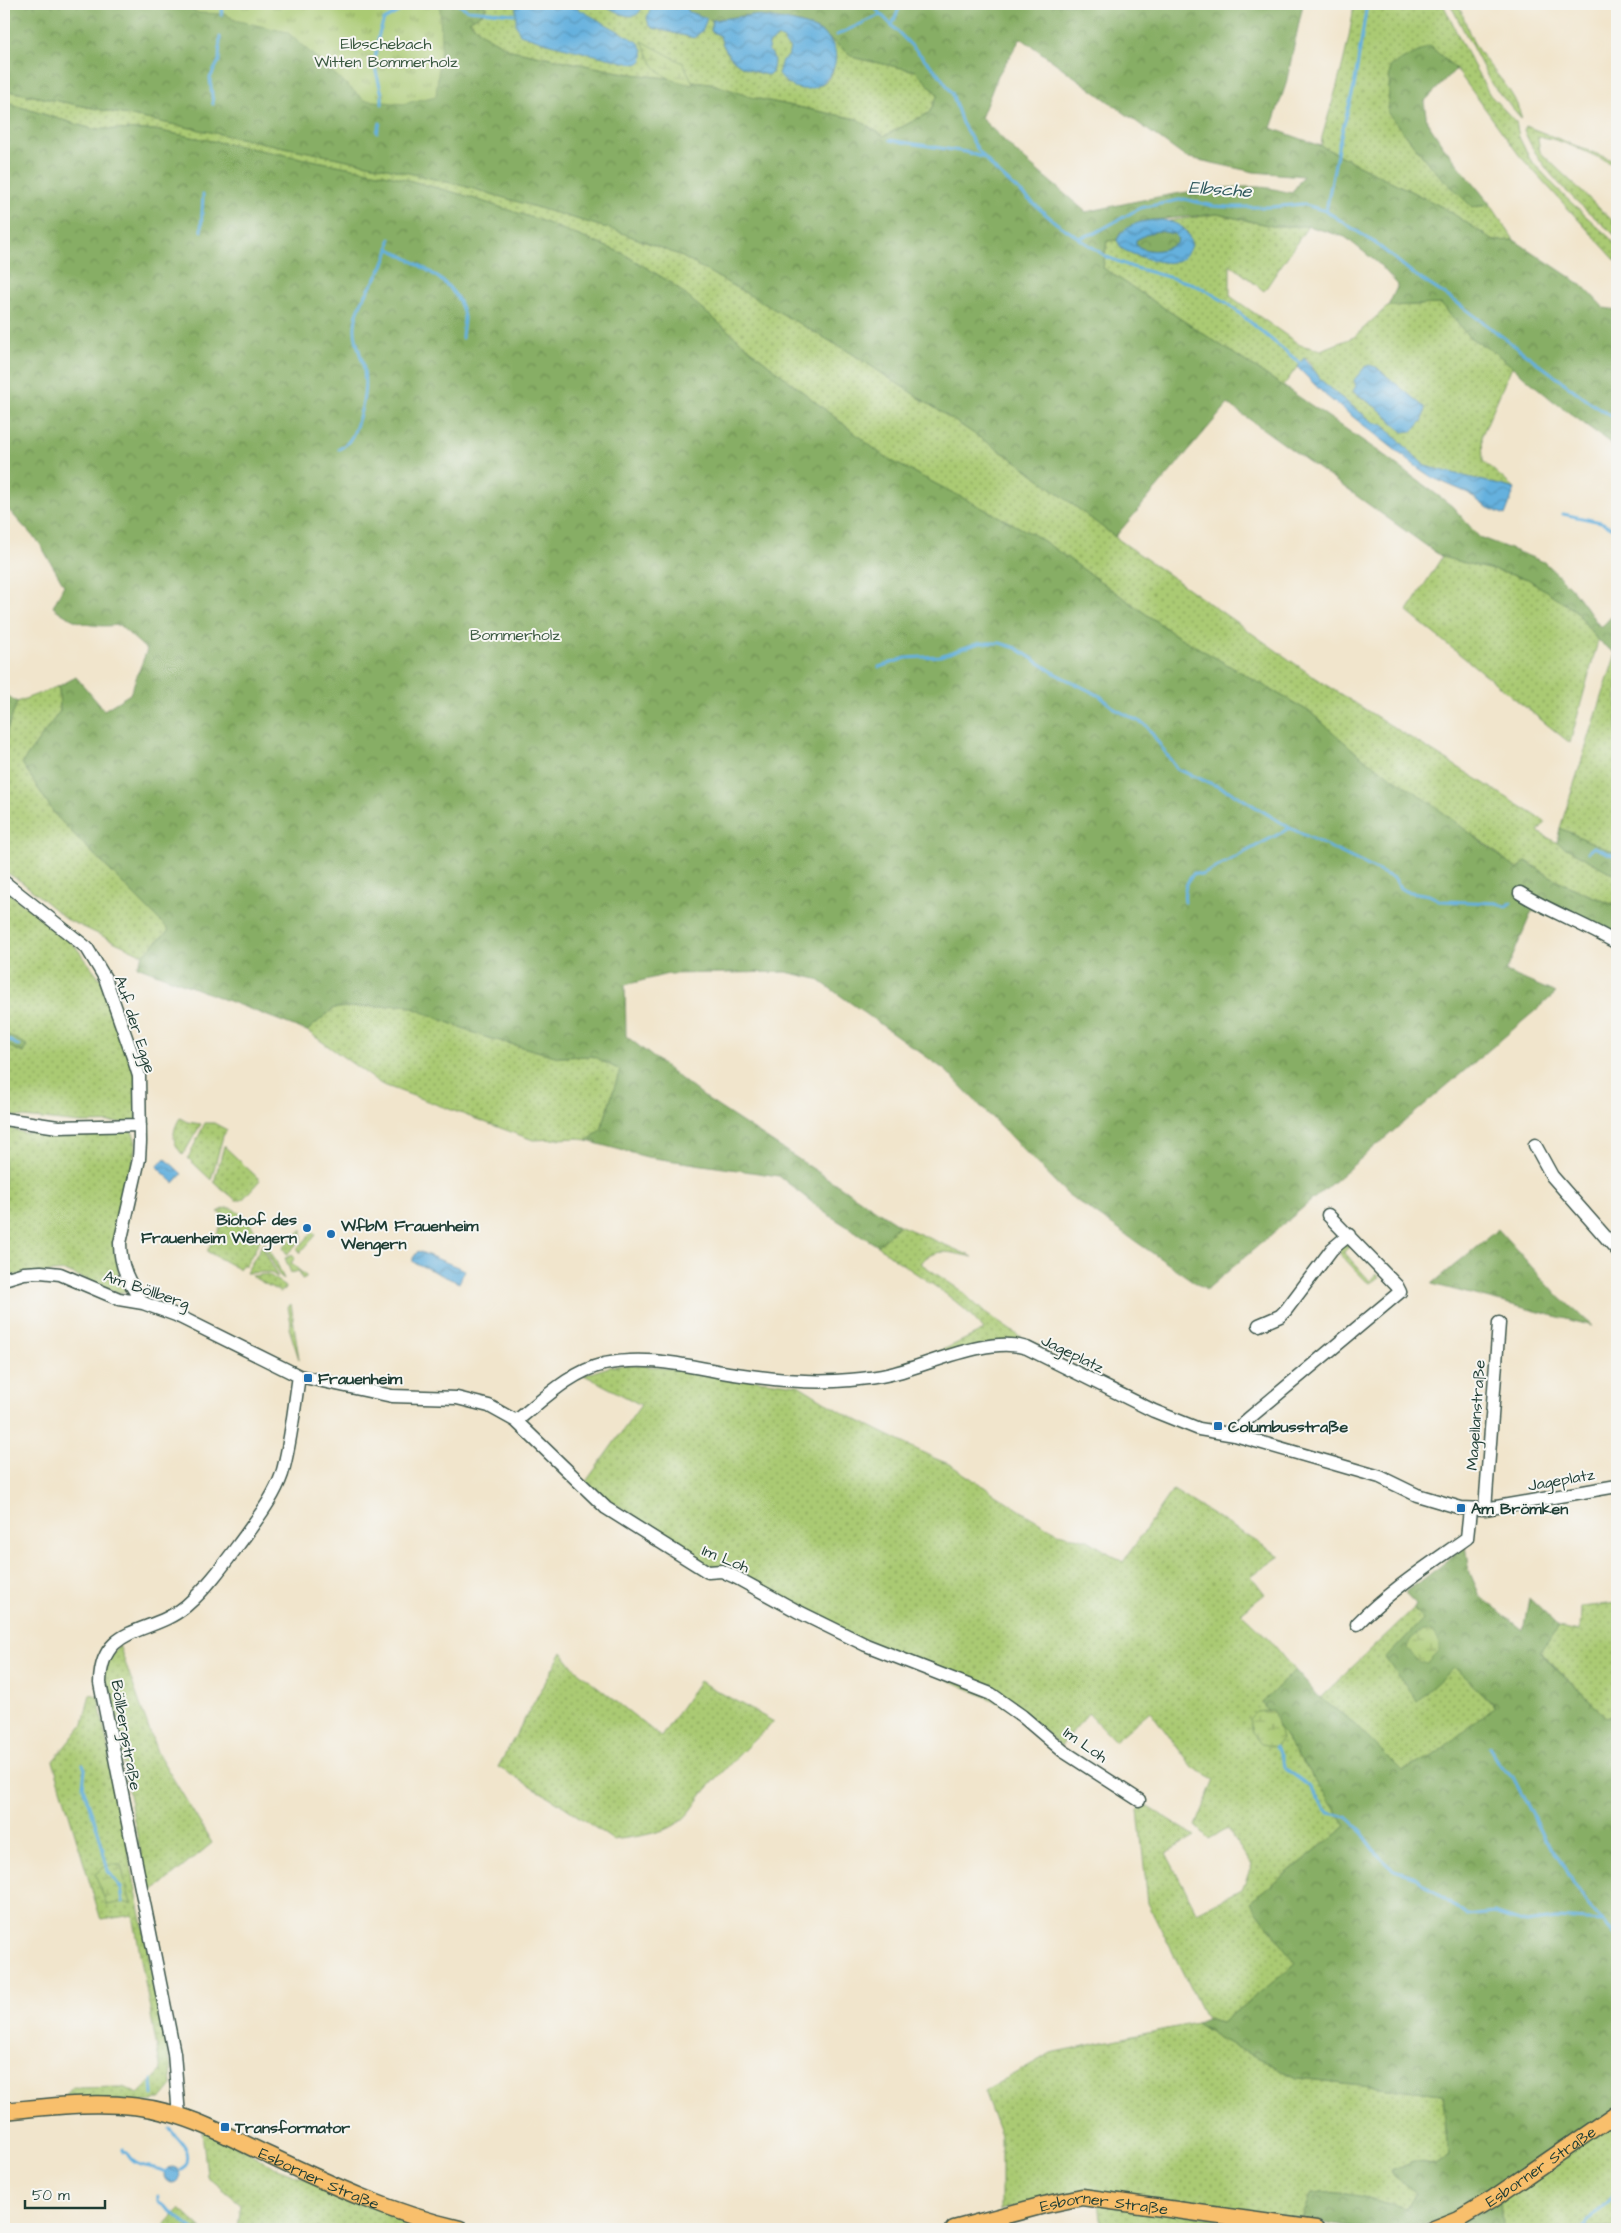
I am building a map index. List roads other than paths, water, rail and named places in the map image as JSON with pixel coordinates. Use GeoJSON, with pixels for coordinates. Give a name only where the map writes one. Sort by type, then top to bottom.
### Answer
{"type":"FeatureCollection","features":[{"type":"Feature","properties":{"kind":"main road","name":"Esborner Straße"},"geometry":{"type":"LineString","coordinates":[[4,2111],[51,2106],[108,2104],[132,2106],[179,2116],[361,2198],[411,2216],[460,2229]]}},
{"type":"Feature","properties":{"kind":"main road","name":"Esborner Straße"},"geometry":{"type":"LineString","coordinates":[[1434,2229],[1459,2219],[1491,2200],[1617,2113]]}},
{"type":"Feature","properties":{"kind":"main road","name":"Esborner Straße"},"geometry":{"type":"LineString","coordinates":[[954,2229],[1044,2204],[1082,2197],[1285,2227],[1316,2229]]}},
{"type":"Feature","properties":{"kind":"street","name":"Auf der Egge"},"geometry":{"type":"LineString","coordinates":[[4,882],[86,948],[101,972],[139,1076],[139,1159],[125,1216],[120,1252],[126,1276],[143,1303]]}},
{"type":"Feature","properties":{"kind":"street"},"geometry":{"type":"LineString","coordinates":[[1520,893],[1617,943]]}},
{"type":"Feature","properties":{"kind":"street"},"geometry":{"type":"LineString","coordinates":[[4,1119],[58,1127],[140,1125]]}},
{"type":"Feature","properties":{"kind":"street"},"geometry":{"type":"LineString","coordinates":[[1535,1144],[1552,1176],[1617,1250]]}},
{"type":"Feature","properties":{"kind":"street"},"geometry":{"type":"LineString","coordinates":[[1235,1435],[1248,1419],[1398,1296],[1400,1292],[1397,1286],[1328,1215]]}},
{"type":"Feature","properties":{"kind":"street"},"geometry":{"type":"LineString","coordinates":[[1259,1325],[1280,1316],[1286,1310],[1332,1249],[1348,1235]]}},
{"type":"Feature","properties":{"kind":"street","name":"Am Böllberg"},"geometry":{"type":"LineString","coordinates":[[4,1279],[24,1273],[60,1274],[119,1299],[143,1303],[176,1315],[300,1376]]}},
{"type":"Feature","properties":{"kind":"street","name":"Magellanstraße"},"geometry":{"type":"LineString","coordinates":[[1486,1509],[1499,1324]]}},
{"type":"Feature","properties":{"kind":"street","name":"Jageplatz"},"geometry":{"type":"LineString","coordinates":[[516,1421],[575,1376],[598,1366],[627,1361],[684,1364],[728,1373],[789,1380],[849,1380],[891,1374],[964,1352],[1006,1344],[1027,1348],[1154,1411],[1199,1428],[1235,1435],[1380,1478],[1417,1495],[1470,1510],[1486,1509],[1617,1486]]}},
{"type":"Feature","properties":{"kind":"street","name":"Im Loh"},"geometry":{"type":"LineString","coordinates":[[300,1376],[392,1396],[457,1398],[489,1406],[516,1421],[606,1508],[708,1572],[722,1571],[866,1645],[991,1694],[1022,1716],[1063,1751],[1139,1800]]}},
{"type":"Feature","properties":{"kind":"street","name":"Böllbergstraße"},"geometry":{"type":"LineString","coordinates":[[179,2116],[174,2054],[100,1683],[100,1672],[105,1652],[113,1644],[167,1618],[184,1607],[203,1590],[272,1497],[285,1457],[300,1376]]}},
{"type":"Feature","properties":{"kind":"street"},"geometry":{"type":"LineString","coordinates":[[1357,1624],[1418,1573],[1467,1538],[1470,1510]]}},
{"type":"Feature","properties":{"kind":"water"},"geometry":{"type":"Polygon","coordinates":[[[516,4],[565,4],[573,6],[638,42],[643,51],[642,61],[637,64],[628,63],[550,44],[520,34],[516,25],[516,4]]]}},
{"type":"Feature","properties":{"kind":"water"},"geometry":{"type":"Polygon","coordinates":[[[603,4],[642,4],[637,15],[632,16],[620,13],[603,4]]]}},
{"type":"Feature","properties":{"kind":"water"},"geometry":{"type":"Polygon","coordinates":[[[652,4],[684,4],[689,12],[707,18],[703,30],[694,38],[653,28],[649,25],[647,18],[652,4]]]}},
{"type":"Feature","properties":{"kind":"water"},"geometry":{"type":"Polygon","coordinates":[[[753,15],[802,24],[817,30],[830,40],[835,52],[834,65],[828,77],[818,86],[806,89],[792,86],[778,74],[782,60],[788,57],[790,48],[785,44],[784,40],[778,37],[769,44],[768,50],[774,63],[772,73],[767,75],[758,73],[737,63],[727,52],[720,36],[711,31],[712,20],[753,15]]]}},
{"type":"Feature","properties":{"kind":"water"},"geometry":{"type":"Polygon","coordinates":[[[1156,220],[1168,221],[1178,225],[1188,235],[1192,246],[1180,260],[1170,263],[1155,261],[1121,248],[1117,240],[1130,226],[1156,220]],[[1159,231],[1149,233],[1136,240],[1136,245],[1146,250],[1162,250],[1177,243],[1178,239],[1175,234],[1159,231]]]}},
{"type":"Feature","properties":{"kind":"water"},"geometry":{"type":"Polygon","coordinates":[[[1304,358],[1322,381],[1373,422],[1383,425],[1425,466],[1515,489],[1505,515],[1486,507],[1468,493],[1433,478],[1418,468],[1325,395],[1297,367],[1304,358]]]}},
{"type":"Feature","properties":{"kind":"water"},"geometry":{"type":"Polygon","coordinates":[[[1369,365],[1376,367],[1425,408],[1423,420],[1413,431],[1403,432],[1380,410],[1353,391],[1356,386],[1354,380],[1369,365]]]}},
{"type":"Feature","properties":{"kind":"water"},"geometry":{"type":"Polygon","coordinates":[[[165,1158],[182,1174],[174,1183],[157,1167],[165,1158]]]}},
{"type":"Feature","properties":{"kind":"water"},"geometry":{"type":"Polygon","coordinates":[[[418,1251],[465,1270],[459,1283],[413,1262],[413,1258],[418,1251]]]}},
{"type":"Feature","properties":{"kind":"water"},"geometry":{"type":"Polygon","coordinates":[[[172,2167],[180,2175],[172,2183],[164,2175],[172,2167]]]}},
{"type":"Feature","properties":{"kind":"waterway"},"geometry":{"type":"LineString","coordinates":[[221,15],[224,4]]}},
{"type":"Feature","properties":{"kind":"waterway"},"geometry":{"type":"LineString","coordinates":[[382,104],[382,94],[374,64],[379,34],[384,20],[412,4]]}},
{"type":"Feature","properties":{"kind":"waterway"},"geometry":{"type":"LineString","coordinates":[[457,4],[468,10],[514,14]]}},
{"type":"Feature","properties":{"kind":"waterway","name":"Elbsche"},"geometry":{"type":"LineString","coordinates":[[871,4],[938,73],[952,93],[962,123],[978,150],[996,171],[1056,223],[1079,238],[1095,233],[1140,208],[1184,199],[1213,206],[1229,207],[1271,207],[1302,204],[1326,211],[1375,243],[1415,275],[1456,302],[1591,403],[1617,420]]}},
{"type":"Feature","properties":{"kind":"waterway"},"geometry":{"type":"LineString","coordinates":[[892,25],[901,4]]}},
{"type":"Feature","properties":{"kind":"waterway"},"geometry":{"type":"LineString","coordinates":[[1326,211],[1339,143],[1354,87],[1367,4]]}},
{"type":"Feature","properties":{"kind":"waterway"},"geometry":{"type":"LineString","coordinates":[[837,35],[882,14]]}},
{"type":"Feature","properties":{"kind":"waterway"},"geometry":{"type":"LineString","coordinates":[[213,104],[210,78],[219,61],[220,37]]}},
{"type":"Feature","properties":{"kind":"waterway"},"geometry":{"type":"LineString","coordinates":[[377,132],[380,123]]}},
{"type":"Feature","properties":{"kind":"waterway"},"geometry":{"type":"LineString","coordinates":[[890,140],[966,152],[985,158]]}},
{"type":"Feature","properties":{"kind":"waterway"},"geometry":{"type":"LineString","coordinates":[[201,231],[203,195]]}},
{"type":"Feature","properties":{"kind":"waterway"},"geometry":{"type":"LineString","coordinates":[[339,449],[349,441],[353,434],[360,414],[364,393],[363,364],[355,332],[357,315],[361,304],[385,262],[389,251],[390,239]]}},
{"type":"Feature","properties":{"kind":"waterway"},"geometry":{"type":"LineString","coordinates":[[1080,239],[1107,257],[1132,267],[1190,283],[1204,289],[1227,303],[1301,364]]}},
{"type":"Feature","properties":{"kind":"waterway"},"geometry":{"type":"LineString","coordinates":[[390,249],[425,268],[455,294],[461,305],[464,318],[462,338]]}},
{"type":"Feature","properties":{"kind":"waterway"},"geometry":{"type":"LineString","coordinates":[[1563,514],[1601,522],[1617,530]]}},
{"type":"Feature","properties":{"kind":"waterway"},"geometry":{"type":"LineString","coordinates":[[879,667],[906,658],[940,656],[979,643],[1000,643],[1016,648],[1056,674],[1100,696],[1115,709],[1146,725],[1177,769],[1231,792],[1290,828],[1395,879],[1400,888],[1405,891],[1429,895],[1441,901],[1497,903],[1506,907],[1511,902]]}},
{"type":"Feature","properties":{"kind":"waterway"},"geometry":{"type":"LineString","coordinates":[[1185,902],[1184,894],[1186,887],[1194,873],[1202,875],[1290,828]]}},
{"type":"Feature","properties":{"kind":"waterway"},"geometry":{"type":"LineString","coordinates":[[1588,852],[1594,847],[1617,857]]}},
{"type":"Feature","properties":{"kind":"waterway"},"geometry":{"type":"LineString","coordinates":[[4,1037],[19,1046]]}},
{"type":"Feature","properties":{"kind":"waterway"},"geometry":{"type":"LineString","coordinates":[[1276,1747],[1286,1769],[1309,1786],[1320,1804],[1329,1813],[1347,1817],[1358,1827],[1379,1856],[1394,1870],[1416,1877],[1467,1916],[1494,1913],[1525,1923],[1556,1919],[1603,1922]]}},
{"type":"Feature","properties":{"kind":"waterway"},"geometry":{"type":"LineString","coordinates":[[1489,1747],[1498,1762],[1513,1777],[1544,1839],[1560,1858],[1587,1904],[1617,1937]]}},
{"type":"Feature","properties":{"kind":"waterway"},"geometry":{"type":"LineString","coordinates":[[83,1764],[85,1769],[83,1787],[99,1834],[108,1871],[121,1888],[123,1902]]}},
{"type":"Feature","properties":{"kind":"waterway"},"geometry":{"type":"LineString","coordinates":[[152,2080],[153,2095]]}},
{"type":"Feature","properties":{"kind":"waterway"},"geometry":{"type":"LineString","coordinates":[[170,2129],[186,2149],[188,2159],[186,2165],[180,2170]]}},
{"type":"Feature","properties":{"kind":"waterway"},"geometry":{"type":"LineString","coordinates":[[123,2149],[123,2152],[127,2153],[134,2162],[165,2172]]}},
{"type":"Feature","properties":{"kind":"waterway"},"geometry":{"type":"LineString","coordinates":[[1585,2229],[1592,2216],[1611,2198],[1617,2188]]}},
{"type":"Feature","properties":{"kind":"waterway"},"geometry":{"type":"LineString","coordinates":[[158,2196],[158,2201],[193,2229]]}},
{"type":"Feature","properties":{"kind":"place","name":"Biohof des Frauenheim Wengern"},"geometry":{"type":"Point","coordinates":[307,1228]}},
{"type":"Feature","properties":{"kind":"place","name":"WfbM Frauenheim Wengern"},"geometry":{"type":"Point","coordinates":[331,1234]}},
{"type":"Feature","properties":{"kind":"place","name":"Frauenheim"},"geometry":{"type":"Point","coordinates":[308,1378]}},
{"type":"Feature","properties":{"kind":"place","name":"Columbusstraße"},"geometry":{"type":"Point","coordinates":[1218,1426]}},
{"type":"Feature","properties":{"kind":"place","name":"Am Brömken"},"geometry":{"type":"Point","coordinates":[1461,1508]}},
{"type":"Feature","properties":{"kind":"place","name":"Transformator"},"geometry":{"type":"Point","coordinates":[225,2127]}},
{"type":"Feature","properties":{"kind":"park label","name":"Elbschebach Witten Bommerholz"},"geometry":{"type":"Point","coordinates":[386,52]}},
{"type":"Feature","properties":{"kind":"park label","name":"Bommerholz"},"geometry":{"type":"Point","coordinates":[515,634]}}]}
